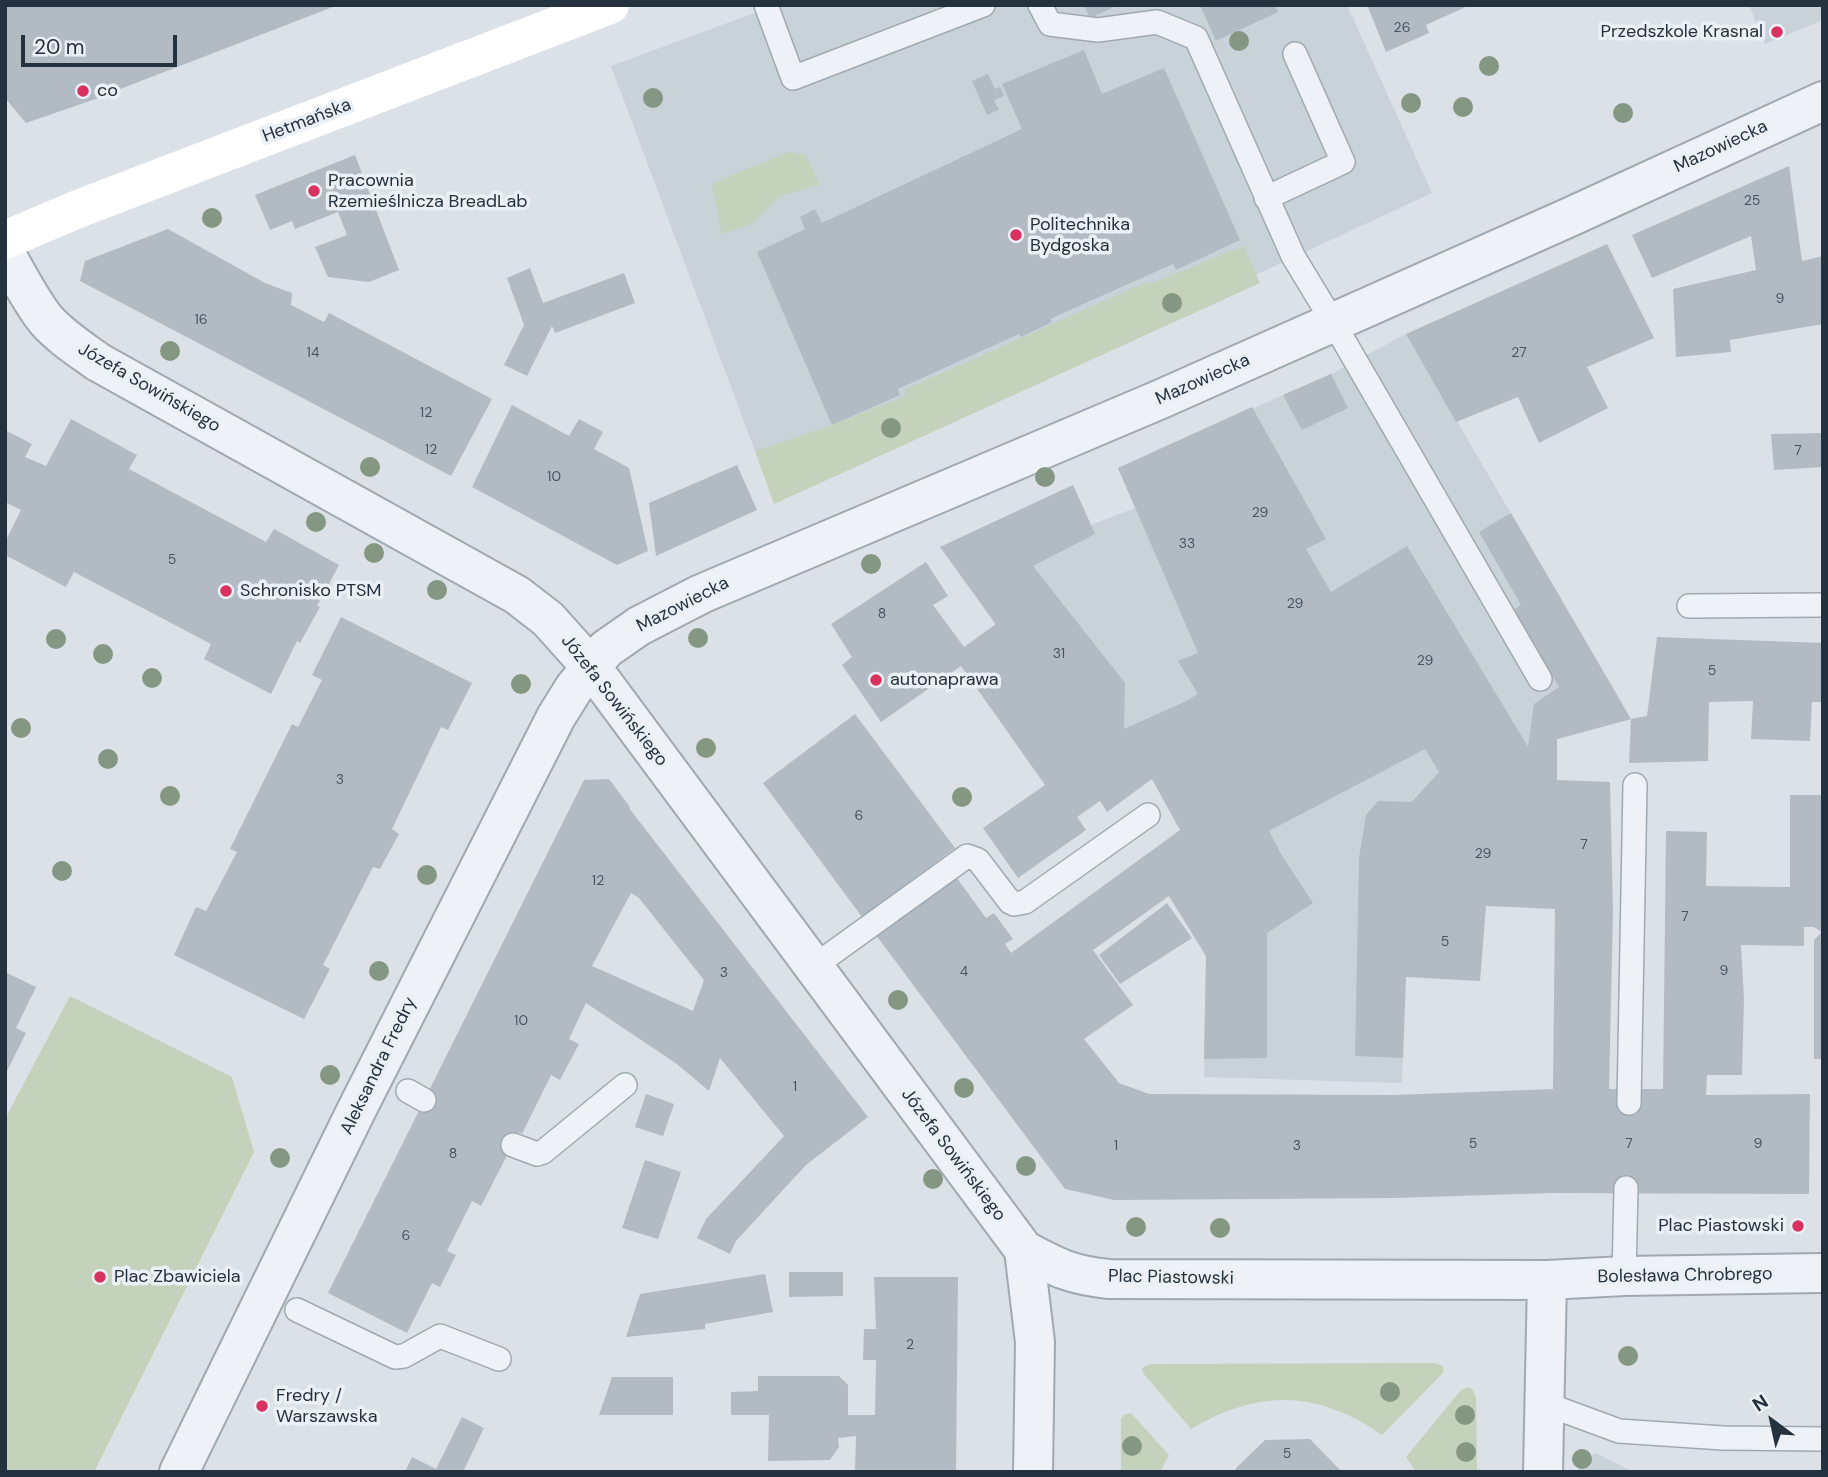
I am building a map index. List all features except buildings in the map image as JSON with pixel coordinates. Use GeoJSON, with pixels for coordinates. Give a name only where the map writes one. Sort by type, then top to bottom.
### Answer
{"type":"FeatureCollection","features":[{"type":"Feature","properties":{"kind":"street","name":"Hetmańska"},"geometry":{"type":"LineString","coordinates":[[5,240],[78,209],[610,5]]}},
{"type":"Feature","properties":{"kind":"street","name":"Mazowiecka"},"geometry":{"type":"LineString","coordinates":[[592,668],[606,649],[639,626],[701,594],[1161,399],[1823,101]]}},
{"type":"Feature","properties":{"kind":"street","name":"Józefa Sowińskiego"},"geometry":{"type":"LineString","coordinates":[[5,253],[48,321],[67,340],[98,362],[517,595],[548,619],[592,668],[1024,1250]]}},
{"type":"Feature","properties":{"kind":"street","name":"Aleksandra Fredry"},"geometry":{"type":"LineString","coordinates":[[179,1472],[351,1121],[532,762],[574,688],[592,668]]}},
{"type":"Feature","properties":{"kind":"street","name":"Plac Piastowski"},"geometry":{"type":"LineString","coordinates":[[1024,1250],[1057,1268],[1079,1276],[1109,1279],[1547,1280]]}},
{"type":"Feature","properties":{"kind":"street"},"geometry":{"type":"LineString","coordinates":[[1024,1250],[1035,1342],[1032,1472]]}},
{"type":"Feature","properties":{"kind":"street","name":"Bolesława Chrobrego"},"geometry":{"type":"LineString","coordinates":[[1547,1280],[1823,1273]]}},
{"type":"Feature","properties":{"kind":"street"},"geometry":{"type":"LineString","coordinates":[[1543,1472],[1547,1280]]}},
{"type":"Feature","properties":{"kind":"lane"},"geometry":{"type":"LineString","coordinates":[[766,5],[793,78],[983,5]]}},
{"type":"Feature","properties":{"kind":"lane"},"geometry":{"type":"LineString","coordinates":[[1040,5],[1050,24],[1098,30],[1157,22],[1196,38],[1304,277],[1333,322],[1540,678]]}},
{"type":"Feature","properties":{"kind":"lane"},"geometry":{"type":"LineString","coordinates":[[1266,198],[1343,162],[1295,54]]}},
{"type":"Feature","properties":{"kind":"lane"},"geometry":{"type":"LineString","coordinates":[[1689,606],[1823,605]]}},
{"type":"Feature","properties":{"kind":"lane"},"geometry":{"type":"LineString","coordinates":[[1629,1103],[1635,785]]}},
{"type":"Feature","properties":{"kind":"lane"},"geometry":{"type":"LineString","coordinates":[[813,968],[967,856],[978,860],[1010,902],[1020,904],[1148,815]]}},
{"type":"Feature","properties":{"kind":"lane"},"geometry":{"type":"LineString","coordinates":[[513,1145],[537,1154],[543,1152],[625,1085]]}},
{"type":"Feature","properties":{"kind":"lane"},"geometry":{"type":"LineString","coordinates":[[1624,1276],[1626,1188]]}},
{"type":"Feature","properties":{"kind":"lane"},"geometry":{"type":"LineString","coordinates":[[298,1310],[395,1357],[404,1356],[440,1335],[499,1359]]}},
{"type":"Feature","properties":{"kind":"lane"},"geometry":{"type":"LineString","coordinates":[[1543,1403],[1619,1431],[1723,1438],[1823,1439]]}},
{"type":"Feature","properties":{"kind":"shaded area"},"geometry":{"type":"Polygon","coordinates":[[[776,5],[1347,5],[1432,193],[1264,271],[770,491],[611,66],[776,5]]]}},
{"type":"Feature","properties":{"kind":"shaded area","name":"Przedszkole Krasnal"},"geometry":{"type":"Polygon","coordinates":[[[1749,5],[1823,5],[1823,20],[1765,44],[1749,5]]]}},
{"type":"Feature","properties":{"kind":"shaded area"},"geometry":{"type":"Polygon","coordinates":[[[1406,334],[1631,719],[1439,772],[1411,801],[1402,1083],[1204,1077],[1206,956],[1169,896],[1220,857],[1182,704],[1088,755],[940,547],[1073,485],[1091,525],[1135,508],[1118,468],[1331,374],[1406,334]]]}},
{"type":"Feature","properties":{"kind":"shaded area"},"geometry":{"type":"Polygon","coordinates":[[[1596,1453],[1632,1472],[1578,1472],[1578,1465],[1596,1453]]]}},
{"type":"Feature","properties":{"kind":"green space"},"geometry":{"type":"Polygon","coordinates":[[[788,152],[806,155],[819,185],[778,197],[752,224],[722,234],[712,184],[788,152]]]}},
{"type":"Feature","properties":{"kind":"green space"},"geometry":{"type":"Polygon","coordinates":[[[1244,246],[1260,283],[774,504],[755,451],[906,396],[904,390],[1149,281],[1150,284],[1244,246]]]}},
{"type":"Feature","properties":{"kind":"green space","name":"Plac Zbawiciela"},"geometry":{"type":"Polygon","coordinates":[[[70,996],[232,1077],[254,1152],[94,1472],[5,1472],[5,1119],[70,996]]]}},
{"type":"Feature","properties":{"kind":"green space"},"geometry":{"type":"Polygon","coordinates":[[[1435,1363],[1443,1366],[1443,1373],[1382,1435],[1334,1409],[1288,1400],[1264,1401],[1240,1407],[1191,1429],[1143,1373],[1142,1368],[1150,1364],[1435,1363]]]}},
{"type":"Feature","properties":{"kind":"green space"},"geometry":{"type":"Polygon","coordinates":[[[1468,1387],[1476,1397],[1477,1472],[1416,1472],[1406,1457],[1461,1390],[1468,1387]]]}},
{"type":"Feature","properties":{"kind":"green space"},"geometry":{"type":"Polygon","coordinates":[[[1131,1413],[1169,1455],[1160,1472],[1121,1472],[1121,1419],[1131,1413]]]}},
{"type":"Feature","properties":{"kind":"place","name":"Przedszkole Krasnal"},"geometry":{"type":"Point","coordinates":[1777,32]}},
{"type":"Feature","properties":{"kind":"place","name":"co"},"geometry":{"type":"Point","coordinates":[83,91]}},
{"type":"Feature","properties":{"kind":"place","name":"Pracownia Rzemieślnicza BreadLab"},"geometry":{"type":"Point","coordinates":[314,191]}},
{"type":"Feature","properties":{"kind":"place","name":"Politechnika Bydgoska"},"geometry":{"type":"Point","coordinates":[1016,235]}},
{"type":"Feature","properties":{"kind":"place","name":"Schronisko PTSM"},"geometry":{"type":"Point","coordinates":[226,591]}},
{"type":"Feature","properties":{"kind":"place","name":"autonaprawa"},"geometry":{"type":"Point","coordinates":[876,680]}},
{"type":"Feature","properties":{"kind":"place","name":"Plac Piastowski"},"geometry":{"type":"Point","coordinates":[1798,1226]}},
{"type":"Feature","properties":{"kind":"place","name":"Plac Zbawiciela"},"geometry":{"type":"Point","coordinates":[100,1277]}},
{"type":"Feature","properties":{"kind":"place","name":"Fredry / Warszawska"},"geometry":{"type":"Point","coordinates":[262,1406]}}]}
